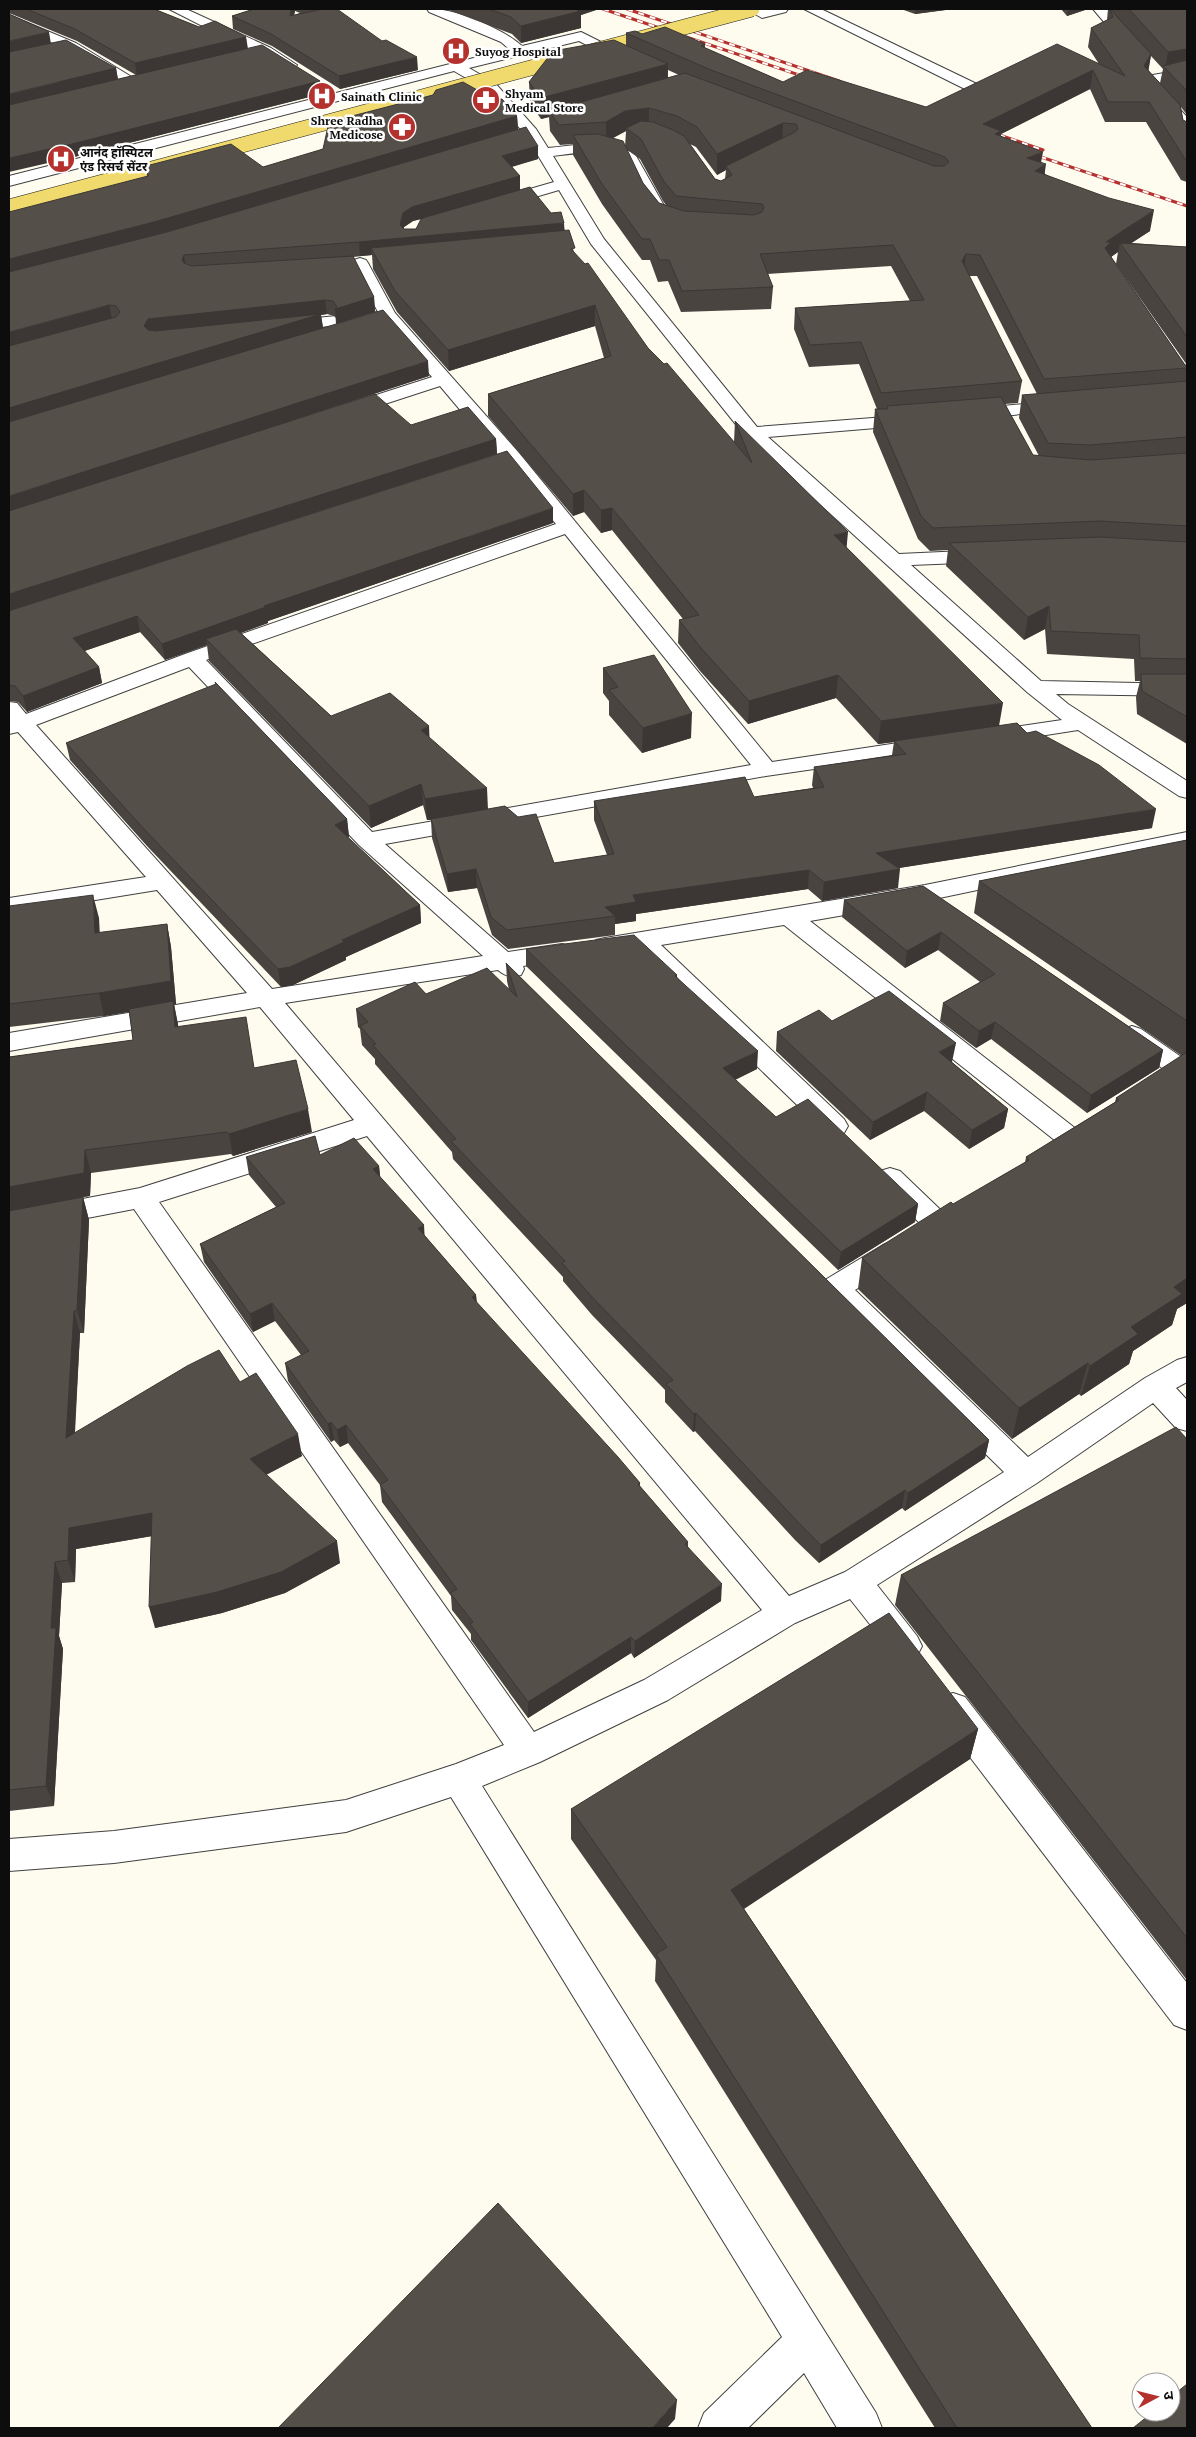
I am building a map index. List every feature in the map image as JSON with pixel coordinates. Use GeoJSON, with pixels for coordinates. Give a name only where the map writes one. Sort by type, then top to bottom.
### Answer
{"type":"FeatureCollection","features":[{"type":"Feature","properties":{"kind":"main road"},"geometry":{"type":"LineString","coordinates":[[9,191],[714,9]]}},
{"type":"Feature","properties":{"kind":"main road"},"geometry":{"type":"LineString","coordinates":[[9,208],[753,9]]}},
{"type":"Feature","properties":{"kind":"street"},"geometry":{"type":"LineString","coordinates":[[176,9],[266,51],[301,72]]}},
{"type":"Feature","properties":{"kind":"street"},"geometry":{"type":"LineString","coordinates":[[434,9],[506,39],[520,52]]}},
{"type":"Feature","properties":{"kind":"street"},"geometry":{"type":"LineString","coordinates":[[753,9],[762,14],[781,9]]}},
{"type":"Feature","properties":{"kind":"street"},"geometry":{"type":"LineString","coordinates":[[811,9],[976,89]]}},
{"type":"Feature","properties":{"kind":"street"},"geometry":{"type":"LineString","coordinates":[[1100,9],[1159,76]]}},
{"type":"Feature","properties":{"kind":"street"},"geometry":{"type":"LineString","coordinates":[[9,19],[71,46],[138,81],[114,87]]}},
{"type":"Feature","properties":{"kind":"street"},"geometry":{"type":"LineString","coordinates":[[9,181],[340,97],[361,90],[581,36],[621,58],[603,55],[9,214]]}},
{"type":"Feature","properties":{"kind":"street"},"geometry":{"type":"LineString","coordinates":[[44,52],[71,46]]}},
{"type":"Feature","properties":{"kind":"street"},"geometry":{"type":"LineString","coordinates":[[247,55],[266,51]]}},
{"type":"Feature","properties":{"kind":"street"},"geometry":{"type":"LineString","coordinates":[[457,67],[490,86],[530,131],[561,185],[597,241],[752,433],[1060,709],[1187,791]]}},
{"type":"Feature","properties":{"kind":"street"},"geometry":{"type":"LineString","coordinates":[[1187,73],[1159,76],[1152,79],[1149,84],[1187,128]]}},
{"type":"Feature","properties":{"kind":"street"},"geometry":{"type":"LineString","coordinates":[[338,79],[361,90]]}},
{"type":"Feature","properties":{"kind":"street"},"geometry":{"type":"LineString","coordinates":[[321,84],[340,97]]}},
{"type":"Feature","properties":{"kind":"street"},"geometry":{"type":"LineString","coordinates":[[609,149],[625,138]]}},
{"type":"Feature","properties":{"kind":"street"},"geometry":{"type":"LineString","coordinates":[[543,153],[609,149],[622,152],[630,157],[660,214],[664,219],[674,223]]}},
{"type":"Feature","properties":{"kind":"street"},"geometry":{"type":"LineString","coordinates":[[488,205],[561,185]]}},
{"type":"Feature","properties":{"kind":"street"},"geometry":{"type":"LineString","coordinates":[[577,243],[597,241]]}},
{"type":"Feature","properties":{"kind":"street"},"geometry":{"type":"LineString","coordinates":[[340,264],[380,261]]}},
{"type":"Feature","properties":{"kind":"street"},"geometry":{"type":"LineString","coordinates":[[360,263],[388,315],[512,457],[567,527],[766,769]]}},
{"type":"Feature","properties":{"kind":"street"},"geometry":{"type":"LineString","coordinates":[[273,327],[388,315]]}},
{"type":"Feature","properties":{"kind":"street"},"geometry":{"type":"LineString","coordinates":[[303,341],[388,315]]}},
{"type":"Feature","properties":{"kind":"street"},"geometry":{"type":"LineString","coordinates":[[330,416],[443,379]]}},
{"type":"Feature","properties":{"kind":"street"},"geometry":{"type":"LineString","coordinates":[[1024,391],[1032,408]]}},
{"type":"Feature","properties":{"kind":"street"},"geometry":{"type":"LineString","coordinates":[[957,416],[1071,405]]}},
{"type":"Feature","properties":{"kind":"street"},"geometry":{"type":"LineString","coordinates":[[1005,412],[1014,429]]}},
{"type":"Feature","properties":{"kind":"street"},"geometry":{"type":"LineString","coordinates":[[752,433],[927,418]]}},
{"type":"Feature","properties":{"kind":"street"},"geometry":{"type":"LineString","coordinates":[[493,463],[512,457]]}},
{"type":"Feature","properties":{"kind":"street"},"geometry":{"type":"LineString","coordinates":[[567,527],[13,720],[266,998],[784,1613]]}},
{"type":"Feature","properties":{"kind":"street"},"geometry":{"type":"LineString","coordinates":[[894,560],[1000,556]]}},
{"type":"Feature","properties":{"kind":"street"},"geometry":{"type":"LineString","coordinates":[[192,658],[368,840],[502,960],[530,988]]}},
{"type":"Feature","properties":{"kind":"street"},"geometry":{"type":"LineString","coordinates":[[1035,687],[1187,690]]}},
{"type":"Feature","properties":{"kind":"street"},"geometry":{"type":"LineString","coordinates":[[368,840],[766,769],[1082,723]]}},
{"type":"Feature","properties":{"kind":"street"},"geometry":{"type":"LineString","coordinates":[[9,1042],[502,960],[642,941],[688,931],[789,917],[925,892],[1187,839]]}},
{"type":"Feature","properties":{"kind":"street"},"geometry":{"type":"LineString","coordinates":[[9,906],[162,882]]}},
{"type":"Feature","properties":{"kind":"street"},"geometry":{"type":"LineString","coordinates":[[925,892],[949,909]]}},
{"type":"Feature","properties":{"kind":"street"},"geometry":{"type":"LineString","coordinates":[[789,917],[1080,1133],[1046,1154]]}},
{"type":"Feature","properties":{"kind":"street"},"geometry":{"type":"LineString","coordinates":[[642,941],[851,1141]]}},
{"type":"Feature","properties":{"kind":"street"},"geometry":{"type":"LineString","coordinates":[[1117,1024],[1184,1070],[1155,1084]]}},
{"type":"Feature","properties":{"kind":"street"},"geometry":{"type":"LineString","coordinates":[[9,1223],[141,1198],[373,1124]]}},
{"type":"Feature","properties":{"kind":"street"},"geometry":{"type":"LineString","coordinates":[[873,1162],[946,1218],[828,1281],[1026,1474]]}},
{"type":"Feature","properties":{"kind":"street"},"geometry":{"type":"LineString","coordinates":[[141,1198],[528,1751]]}},
{"type":"Feature","properties":{"kind":"street"},"geometry":{"type":"LineString","coordinates":[[9,1855],[114,1847],[346,1816],[459,1779],[528,1751],[656,1690],[784,1613],[856,1582],[1026,1474],[1155,1386],[1187,1368]]}},
{"type":"Feature","properties":{"kind":"street"},"geometry":{"type":"LineString","coordinates":[[1155,1386],[1187,1419]]}},
{"type":"Feature","properties":{"kind":"street"},"geometry":{"type":"LineString","coordinates":[[856,1582],[1187,2012]]}},
{"type":"Feature","properties":{"kind":"street"},"geometry":{"type":"LineString","coordinates":[[459,1779],[861,2428]]}},
{"type":"Feature","properties":{"kind":"street"},"geometry":{"type":"LineString","coordinates":[[719,2428],[807,2341]]}},
{"type":"Feature","properties":{"kind":"building"},"geometry":{"type":"Polygon","coordinates":[[[26,9],[154,9],[199,27],[215,21],[246,37],[135,63],[75,29],[26,9]]]}},
{"type":"Feature","properties":{"kind":"building"},"geometry":{"type":"Polygon","coordinates":[[[254,9],[291,9],[290,16],[323,9],[337,9],[382,41],[386,40],[417,57],[339,76],[271,34],[232,16],[254,9]]]}},
{"type":"Feature","properties":{"kind":"building"},"geometry":{"type":"Polygon","coordinates":[[[489,9],[574,9],[581,11],[521,26],[511,17],[489,9]]]}},
{"type":"Feature","properties":{"kind":"building"},"geometry":{"type":"Polygon","coordinates":[[[1110,9],[1151,54],[1144,66],[1180,105],[1183,120],[1187,122],[1187,160],[1149,102],[1108,102],[1093,70],[983,124],[1001,131],[995,134],[1043,152],[1027,158],[1046,164],[1035,171],[1109,198],[1154,210],[1106,242],[1111,242],[1105,248],[1185,365],[1187,365],[1187,368],[1044,379],[980,255],[966,254],[962,261],[1022,381],[881,393],[861,342],[810,345],[795,308],[924,300],[893,245],[760,254],[773,287],[682,291],[669,260],[659,260],[650,239],[642,239],[602,184],[573,135],[598,134],[623,141],[643,183],[659,203],[684,211],[754,215],[762,212],[764,207],[762,204],[676,196],[663,180],[641,139],[626,128],[641,121],[653,122],[684,136],[715,179],[721,181],[732,175],[726,166],[795,132],[798,129],[796,124],[783,123],[717,154],[697,127],[677,116],[649,108],[625,111],[606,122],[559,125],[549,111],[685,73],[934,166],[944,166],[949,162],[945,157],[711,70],[626,33],[635,31],[642,34],[665,27],[705,44],[701,46],[783,82],[807,70],[926,107],[1057,44],[1125,76],[1091,28],[1113,17],[1110,9]]]}},
{"type":"Feature","properties":{"kind":"building"},"geometry":{"type":"Polygon","coordinates":[[[1129,9],[1187,9],[1187,49],[1168,52],[1129,9]]]}},
{"type":"Feature","properties":{"kind":"building"},"geometry":{"type":"Polygon","coordinates":[[[9,14],[49,32],[9,41],[9,14]]]}},
{"type":"Feature","properties":{"kind":"building"},"geometry":{"type":"Polygon","coordinates":[[[66,40],[116,68],[9,94],[9,52],[66,40]]]}},
{"type":"Feature","properties":{"kind":"building"},"geometry":{"type":"Polygon","coordinates":[[[614,40],[668,64],[541,98],[529,82],[553,51],[614,40]]]}},
{"type":"Feature","properties":{"kind":"building"},"geometry":{"type":"Polygon","coordinates":[[[262,45],[320,81],[72,144],[9,158],[9,105],[262,45]]]}},
{"type":"Feature","properties":{"kind":"building"},"geometry":{"type":"Polygon","coordinates":[[[1187,60],[1187,91],[1163,66],[1187,60]]]}},
{"type":"Feature","properties":{"kind":"building"},"geometry":{"type":"Polygon","coordinates":[[[463,82],[495,100],[502,99],[517,116],[154,222],[9,259],[9,212],[148,176],[146,166],[231,144],[263,167],[323,149],[329,122],[433,95],[436,90],[463,82]]]}},
{"type":"Feature","properties":{"kind":"building"},"geometry":{"type":"Polygon","coordinates":[[[526,127],[538,146],[502,156],[520,176],[412,207],[403,213],[400,225],[404,229],[416,229],[421,219],[426,217],[530,187],[551,213],[561,212],[564,223],[359,242],[184,255],[182,260],[184,263],[192,266],[353,256],[374,297],[335,309],[337,307],[333,301],[325,300],[148,319],[144,326],[148,330],[155,331],[321,314],[9,408],[9,346],[116,317],[120,312],[116,306],[109,305],[9,332],[9,272],[167,232],[526,127]]]}},
{"type":"Feature","properties":{"kind":"building"},"geometry":{"type":"Polygon","coordinates":[[[569,230],[575,248],[571,249],[585,264],[588,263],[648,348],[664,364],[667,363],[752,463],[735,421],[848,532],[834,535],[1003,703],[881,721],[838,675],[749,701],[701,648],[679,620],[699,615],[612,508],[601,510],[584,490],[573,494],[488,394],[611,356],[595,305],[448,350],[395,291],[371,248],[569,230]]]}},
{"type":"Feature","properties":{"kind":"building"},"geometry":{"type":"Polygon","coordinates":[[[1120,243],[1187,247],[1187,337],[1120,243]]]}},
{"type":"Feature","properties":{"kind":"building"},"geometry":{"type":"Polygon","coordinates":[[[383,310],[428,361],[9,496],[9,422],[383,310]]]}},
{"type":"Feature","properties":{"kind":"building"},"geometry":{"type":"Polygon","coordinates":[[[1187,381],[1187,437],[1090,445],[1048,443],[1022,395],[1187,381]]]}},
{"type":"Feature","properties":{"kind":"building"},"geometry":{"type":"Polygon","coordinates":[[[375,394],[411,425],[468,407],[496,439],[9,594],[9,511],[375,394]]]}},
{"type":"Feature","properties":{"kind":"building"},"geometry":{"type":"Polygon","coordinates":[[[1001,397],[1033,455],[1090,460],[1187,453],[1187,526],[1100,521],[933,528],[921,516],[875,409],[888,409],[887,406],[1001,397]]]}},
{"type":"Feature","properties":{"kind":"building"},"geometry":{"type":"Polygon","coordinates":[[[507,451],[553,508],[264,606],[266,607],[162,644],[137,616],[73,638],[99,667],[23,696],[15,686],[9,685],[9,611],[507,451]]]}},
{"type":"Feature","properties":{"kind":"building"},"geometry":{"type":"Polygon","coordinates":[[[1100,537],[1187,542],[1187,659],[1140,658],[1139,635],[1051,631],[1049,606],[1028,617],[949,543],[1100,537]]]}},
{"type":"Feature","properties":{"kind":"building"},"geometry":{"type":"Polygon","coordinates":[[[236,629],[331,716],[390,693],[429,726],[421,730],[487,788],[425,799],[421,784],[369,806],[206,639],[236,629]]]}},
{"type":"Feature","properties":{"kind":"building"},"geometry":{"type":"Polygon","coordinates":[[[654,655],[692,713],[643,728],[609,690],[618,687],[603,668],[654,655]]]}},
{"type":"Feature","properties":{"kind":"building"},"geometry":{"type":"Polygon","coordinates":[[[1141,674],[1187,674],[1187,717],[1142,691],[1141,674]]]}},
{"type":"Feature","properties":{"kind":"building"},"geometry":{"type":"Polygon","coordinates":[[[215,682],[347,819],[335,825],[420,905],[342,940],[344,942],[290,967],[278,969],[144,829],[66,743],[216,684],[215,682]]]}},
{"type":"Feature","properties":{"kind":"building"},"geometry":{"type":"Polygon","coordinates":[[[1017,723],[1027,733],[1036,731],[1099,765],[1156,809],[876,853],[900,869],[824,882],[809,870],[633,895],[636,902],[605,907],[615,916],[507,930],[491,917],[476,869],[447,874],[431,819],[505,806],[518,817],[536,814],[554,863],[614,854],[594,801],[745,777],[754,797],[824,787],[814,767],[906,754],[894,741],[1017,723]]]}},
{"type":"Feature","properties":{"kind":"building"},"geometry":{"type":"Polygon","coordinates":[[[1187,840],[1187,1021],[979,881],[1187,840]]]}},
{"type":"Feature","properties":{"kind":"building"},"geometry":{"type":"Polygon","coordinates":[[[923,886],[1163,1050],[1091,1095],[995,1022],[979,1031],[943,1003],[995,974],[941,932],[907,951],[844,900],[923,886]]]}},
{"type":"Feature","properties":{"kind":"building"},"geometry":{"type":"Polygon","coordinates":[[[93,895],[95,933],[167,924],[171,981],[99,993],[9,1004],[9,906],[93,895]]]}},
{"type":"Feature","properties":{"kind":"building"},"geometry":{"type":"Polygon","coordinates":[[[634,935],[677,975],[675,976],[758,1051],[723,1068],[776,1117],[808,1099],[918,1204],[841,1252],[526,949],[634,935]]]}},
{"type":"Feature","properties":{"kind":"building"},"geometry":{"type":"Polygon","coordinates":[[[506,963],[989,1440],[908,1493],[905,1490],[821,1545],[666,1384],[673,1380],[592,1297],[562,1263],[565,1261],[451,1141],[456,1139],[373,1045],[376,1044],[360,1026],[368,1022],[356,1009],[415,982],[426,994],[487,968],[517,997],[506,963]]]}},
{"type":"Feature","properties":{"kind":"building"},"geometry":{"type":"Polygon","coordinates":[[[889,991],[956,1043],[939,1052],[1008,1109],[972,1130],[927,1092],[873,1122],[777,1032],[819,1010],[832,1021],[889,991]]]}},
{"type":"Feature","properties":{"kind":"building"},"geometry":{"type":"Polygon","coordinates":[[[173,1001],[175,1027],[246,1017],[254,1068],[296,1060],[308,1109],[229,1134],[227,1132],[85,1150],[84,1173],[9,1187],[9,1057],[133,1040],[129,1009],[173,1001]]]}},
{"type":"Feature","properties":{"kind":"building"},"geometry":{"type":"Polygon","coordinates":[[[1187,1052],[1187,1278],[1174,1287],[1182,1294],[1131,1327],[1138,1334],[1090,1366],[1088,1363],[1019,1408],[862,1258],[951,1202],[953,1204],[1029,1160],[1026,1157],[1119,1100],[1116,1098],[1187,1052]]]}},
{"type":"Feature","properties":{"kind":"building"},"geometry":{"type":"Polygon","coordinates":[[[315,1136],[320,1155],[354,1138],[379,1166],[373,1169],[424,1225],[418,1228],[476,1295],[472,1297],[618,1457],[640,1483],[638,1484],[688,1542],[685,1544],[722,1584],[635,1641],[631,1637],[528,1702],[470,1624],[473,1622],[450,1593],[457,1589],[380,1485],[388,1480],[346,1425],[337,1430],[331,1422],[328,1424],[285,1363],[309,1351],[272,1303],[250,1314],[200,1244],[285,1203],[246,1157],[315,1136]]]}},
{"type":"Feature","properties":{"kind":"building"},"geometry":{"type":"Polygon","coordinates":[[[83,1197],[77,1310],[74,1311],[66,1438],[187,1366],[219,1350],[240,1382],[256,1373],[298,1434],[250,1459],[337,1541],[281,1572],[217,1592],[149,1607],[152,1513],[69,1528],[68,1560],[55,1562],[51,1628],[56,1628],[46,1786],[9,1790],[9,1211],[83,1197]]]}},
{"type":"Feature","properties":{"kind":"building"},"geometry":{"type":"Polygon","coordinates":[[[1176,1427],[1187,1439],[1187,1938],[901,1575],[1176,1427]]]}},
{"type":"Feature","properties":{"kind":"building"},"geometry":{"type":"Polygon","coordinates":[[[889,1613],[978,1729],[731,1890],[1092,2428],[957,2428],[656,1954],[667,1947],[571,1809],[889,1613]]]}},
{"type":"Feature","properties":{"kind":"building"},"geometry":{"type":"Polygon","coordinates":[[[498,2203],[677,2400],[652,2428],[278,2428],[498,2203]]]}},
{"type":"Feature","properties":{"kind":"building"},"geometry":{"type":"Polygon","coordinates":[[[1187,2384],[1187,2428],[1133,2428],[1140,2422],[1181,2422],[1181,2389],[1187,2384]]]}},
{"type":"Feature","properties":{"kind":"railway"},"geometry":{"type":"LineString","coordinates":[[603,9],[811,79]]}},
{"type":"Feature","properties":{"kind":"railway"},"geometry":{"type":"LineString","coordinates":[[627,9],[839,81]]}},
{"type":"Feature","properties":{"kind":"railway"},"geometry":{"type":"LineString","coordinates":[[988,131],[1043,150]]}},
{"type":"Feature","properties":{"kind":"railway"},"geometry":{"type":"LineString","coordinates":[[1029,153],[1187,206]]}},
{"type":"Feature","properties":{"kind":"place","name":"Suyog Hospital"},"geometry":{"type":"Point","coordinates":[456,51]}},
{"type":"Feature","properties":{"kind":"place","name":"Sainath Clinic"},"geometry":{"type":"Point","coordinates":[322,96]}},
{"type":"Feature","properties":{"kind":"place","name":"Shyam Medical Store"},"geometry":{"type":"Point","coordinates":[486,100]}},
{"type":"Feature","properties":{"kind":"place","name":"Shree Radha Medicose"},"geometry":{"type":"Point","coordinates":[402,127]}},
{"type":"Feature","properties":{"kind":"place","name":"आनंद हॉस्पिटल एंड रिसर्च सेंटर"},"geometry":{"type":"Point","coordinates":[61,159]}}]}
